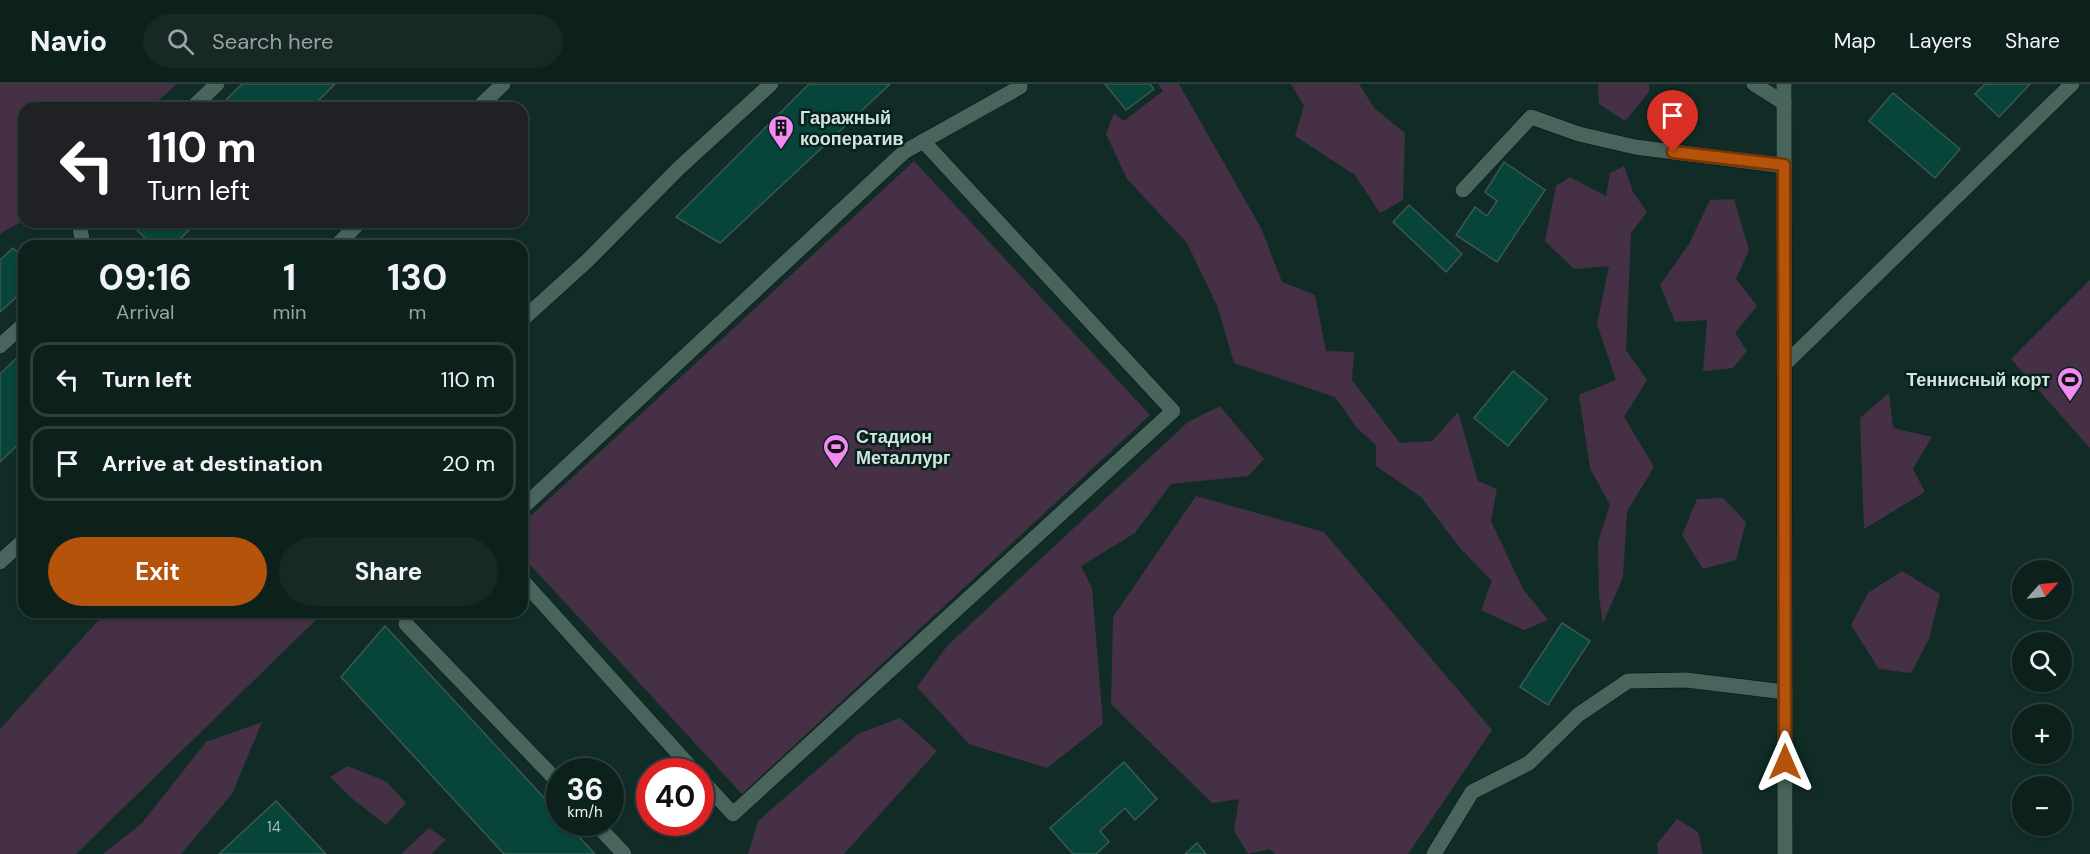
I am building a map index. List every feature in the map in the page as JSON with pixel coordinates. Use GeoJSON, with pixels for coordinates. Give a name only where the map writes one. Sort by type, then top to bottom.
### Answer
{"type":"FeatureCollection","features":[{"type":"Feature","properties":{"kind":"street"},"geometry":{"type":"LineString","coordinates":[[198,102],[217,84]]}},
{"type":"Feature","properties":{"kind":"street"},"geometry":{"type":"LineString","coordinates":[[484,102],[503,84]]}},
{"type":"Feature","properties":{"kind":"street"},"geometry":{"type":"LineString","coordinates":[[528,315],[587,261],[679,168],[771,84]]}},
{"type":"Feature","properties":{"kind":"street"},"geometry":{"type":"LineString","coordinates":[[528,502],[904,152],[1020,87],[1020,84]]}},
{"type":"Feature","properties":{"kind":"street"},"geometry":{"type":"LineString","coordinates":[[1754,84],[1784,103]]}},
{"type":"Feature","properties":{"kind":"street"},"geometry":{"type":"LineString","coordinates":[[1784,84],[1785,854]]}},
{"type":"Feature","properties":{"kind":"street"},"geometry":{"type":"LineString","coordinates":[[1784,364],[2072,84]]}},
{"type":"Feature","properties":{"kind":"street"},"geometry":{"type":"LineString","coordinates":[[1462,190],[1531,117],[1579,134],[1635,147],[1784,165]]}},
{"type":"Feature","properties":{"kind":"street"},"geometry":{"type":"LineString","coordinates":[[714,793],[733,814],[1173,411],[923,141]]}},
{"type":"Feature","properties":{"kind":"street"},"geometry":{"type":"LineString","coordinates":[[342,240],[354,228]]}},
{"type":"Feature","properties":{"kind":"street"},"geometry":{"type":"LineString","coordinates":[[0,346],[18,330]]}},
{"type":"Feature","properties":{"kind":"street"},"geometry":{"type":"LineString","coordinates":[[0,562],[18,546]]}},
{"type":"Feature","properties":{"kind":"street"},"geometry":{"type":"LineString","coordinates":[[528,587],[682,758]]}},
{"type":"Feature","properties":{"kind":"street"},"geometry":{"type":"LineString","coordinates":[[406,624],[546,769]]}},
{"type":"Feature","properties":{"kind":"street"},"geometry":{"type":"LineString","coordinates":[[1434,854],[1472,792],[1528,763],[1578,715],[1628,681],[1686,680],[1785,692]]}},
{"type":"Feature","properties":{"kind":"street"},"geometry":{"type":"LineString","coordinates":[[607,836],[624,854]]}},
{"type":"Feature","properties":{"kind":"shaded area"},"geometry":{"type":"Polygon","coordinates":[[[0,84],[177,84],[157,102],[18,102],[18,224],[0,234],[0,84]]]}},
{"type":"Feature","properties":{"kind":"shaded area"},"geometry":{"type":"Polygon","coordinates":[[[1158,84],[1179,84],[1262,230],[1282,282],[1315,295],[1326,351],[1354,352],[1352,380],[1400,443],[1432,441],[1458,412],[1478,481],[1497,489],[1491,521],[1523,589],[1548,620],[1524,630],[1481,610],[1492,581],[1460,548],[1421,497],[1376,466],[1376,445],[1357,428],[1335,397],[1234,363],[1218,308],[1187,243],[1127,179],[1106,134],[1114,113],[1124,121],[1163,91],[1158,84]]]}},
{"type":"Feature","properties":{"kind":"shaded area"},"geometry":{"type":"Polygon","coordinates":[[[1291,84],[1359,84],[1375,109],[1405,133],[1403,200],[1380,213],[1355,175],[1295,136],[1304,106],[1291,84]]]}},
{"type":"Feature","properties":{"kind":"shaded area"},"geometry":{"type":"Polygon","coordinates":[[[1598,84],[1649,84],[1649,92],[1625,121],[1599,104],[1598,84]]]}},
{"type":"Feature","properties":{"kind":"shaded area","name":"Стадион Металлург"},"geometry":{"type":"Polygon","coordinates":[[[914,161],[1150,415],[742,794],[714,764],[714,758],[709,758],[528,562],[528,518],[914,161]]]}},
{"type":"Feature","properties":{"kind":"shaded area"},"geometry":{"type":"Polygon","coordinates":[[[1624,166],[1633,192],[1647,212],[1631,233],[1626,350],[1647,380],[1624,417],[1654,467],[1627,511],[1623,577],[1603,623],[1599,597],[1598,542],[1610,505],[1590,468],[1579,395],[1616,380],[1597,324],[1609,266],[1574,269],[1545,241],[1556,186],[1570,177],[1606,196],[1610,173],[1624,166]]]}},
{"type":"Feature","properties":{"kind":"shaded area"},"geometry":{"type":"Polygon","coordinates":[[[1734,199],[1749,250],[1736,279],[1757,306],[1735,333],[1747,351],[1733,368],[1703,371],[1707,320],[1675,322],[1660,285],[1689,244],[1710,200],[1734,199]]]}},
{"type":"Feature","properties":{"kind":"shaded area","name":"Теннисный корт"},"geometry":{"type":"Polygon","coordinates":[[[2090,280],[2090,448],[2011,359],[2090,280]]]}},
{"type":"Feature","properties":{"kind":"shaded area"},"geometry":{"type":"Polygon","coordinates":[[[1889,393],[1893,428],[1932,437],[1913,469],[1925,492],[1864,529],[1860,418],[1889,393]]]}},
{"type":"Feature","properties":{"kind":"shaded area"},"geometry":{"type":"Polygon","coordinates":[[[1220,406],[1264,459],[1248,476],[1171,484],[1135,533],[1081,566],[1092,588],[1103,724],[1047,768],[969,744],[917,687],[947,646],[1188,422],[1220,406]]]}},
{"type":"Feature","properties":{"kind":"shaded area"},"geometry":{"type":"Polygon","coordinates":[[[1196,496],[1324,532],[1492,730],[1408,854],[1275,854],[1270,849],[1248,854],[1234,831],[1239,799],[1212,803],[1111,704],[1113,617],[1196,496]]]}},
{"type":"Feature","properties":{"kind":"shaded area"},"geometry":{"type":"Polygon","coordinates":[[[1723,498],[1746,522],[1736,560],[1703,569],[1682,535],[1697,499],[1723,498]]]}},
{"type":"Feature","properties":{"kind":"shaded area"},"geometry":{"type":"Polygon","coordinates":[[[1902,571],[1940,594],[1929,639],[1911,673],[1879,669],[1851,625],[1868,593],[1902,571]]]}},
{"type":"Feature","properties":{"kind":"shaded area"},"geometry":{"type":"Polygon","coordinates":[[[101,618],[318,618],[76,854],[0,854],[0,729],[101,618]]]}},
{"type":"Feature","properties":{"kind":"shaded area"},"geometry":{"type":"Polygon","coordinates":[[[900,718],[937,751],[844,854],[748,854],[758,821],[858,734],[900,718]]]}},
{"type":"Feature","properties":{"kind":"shaded area"},"geometry":{"type":"Polygon","coordinates":[[[262,722],[232,794],[181,854],[103,854],[142,823],[206,742],[262,722]]]}},
{"type":"Feature","properties":{"kind":"shaded area"},"geometry":{"type":"Polygon","coordinates":[[[348,766],[387,782],[406,803],[386,825],[354,800],[330,777],[348,766]]]}},
{"type":"Feature","properties":{"kind":"shaded area"},"geometry":{"type":"Polygon","coordinates":[[[1677,819],[1698,832],[1703,854],[1658,854],[1657,844],[1677,819]]]}},
{"type":"Feature","properties":{"kind":"shaded area"},"geometry":{"type":"Polygon","coordinates":[[[429,828],[446,840],[431,854],[401,854],[429,828]]]}},
{"type":"Feature","properties":{"kind":"building"},"geometry":{"type":"Polygon","coordinates":[[[242,84],[335,84],[317,102],[224,102],[242,84]]]}},
{"type":"Feature","properties":{"kind":"building","name":"Гаражный кооператив"},"geometry":{"type":"Polygon","coordinates":[[[809,84],[890,84],[720,243],[676,217],[809,84]]]}},
{"type":"Feature","properties":{"kind":"building"},"geometry":{"type":"Polygon","coordinates":[[[1105,84],[1150,84],[1154,89],[1126,110],[1105,84]]]}},
{"type":"Feature","properties":{"kind":"building"},"geometry":{"type":"Polygon","coordinates":[[[1985,84],[2030,84],[1999,117],[1975,94],[1985,84]]]}},
{"type":"Feature","properties":{"kind":"building"},"geometry":{"type":"Polygon","coordinates":[[[1893,93],[1960,149],[1935,178],[1869,121],[1893,93]]]}},
{"type":"Feature","properties":{"kind":"building"},"geometry":{"type":"Polygon","coordinates":[[[1504,162],[1545,190],[1497,262],[1456,235],[1475,207],[1487,216],[1497,201],[1485,192],[1504,162]]]}},
{"type":"Feature","properties":{"kind":"building"},"geometry":{"type":"Polygon","coordinates":[[[1409,205],[1462,254],[1446,272],[1393,222],[1409,205]]]}},
{"type":"Feature","properties":{"kind":"building"},"geometry":{"type":"Polygon","coordinates":[[[135,228],[191,228],[179,240],[147,240],[135,228]]]}},
{"type":"Feature","properties":{"kind":"building"},"geometry":{"type":"Polygon","coordinates":[[[13,248],[18,253],[18,296],[0,312],[0,260],[13,248]]]}},
{"type":"Feature","properties":{"kind":"building"},"geometry":{"type":"Polygon","coordinates":[[[18,357],[18,445],[0,462],[0,374],[18,357]]]}},
{"type":"Feature","properties":{"kind":"building"},"geometry":{"type":"Polygon","coordinates":[[[1513,371],[1547,399],[1508,446],[1474,418],[1513,371]]]}},
{"type":"Feature","properties":{"kind":"building"},"geometry":{"type":"Polygon","coordinates":[[[1562,623],[1590,641],[1548,705],[1520,687],[1562,623]]]}},
{"type":"Feature","properties":{"kind":"building"},"geometry":{"type":"Polygon","coordinates":[[[385,626],[546,800],[546,836],[578,836],[595,854],[504,854],[341,677],[385,626]]]}},
{"type":"Feature","properties":{"kind":"building"},"geometry":{"type":"Polygon","coordinates":[[[1124,762],[1157,799],[1135,820],[1125,808],[1100,831],[1109,842],[1096,854],[1073,854],[1050,828],[1124,762]]]}},
{"type":"Feature","properties":{"kind":"building"},"geometry":{"type":"Polygon","coordinates":[[[276,801],[326,854],[219,854],[276,801]]]}},
{"type":"Feature","properties":{"kind":"building"},"geometry":{"type":"Polygon","coordinates":[[[1197,843],[1206,854],[1185,854],[1197,843]]]}},
{"type":"Feature","properties":{"kind":"place","name":"Гаражный кооператив"},"geometry":{"type":"Point","coordinates":[781,151]}},
{"type":"Feature","properties":{"kind":"place","name":"Теннисный корт"},"geometry":{"type":"Point","coordinates":[2070,403]}},
{"type":"Feature","properties":{"kind":"place","name":"Стадион Металлург"},"geometry":{"type":"Point","coordinates":[836,470]}},
{"type":"Feature","properties":{"kind":"route"},"geometry":{"type":"LineString","coordinates":[[1673,152],[1784,165],[1785,762]]}}]}
